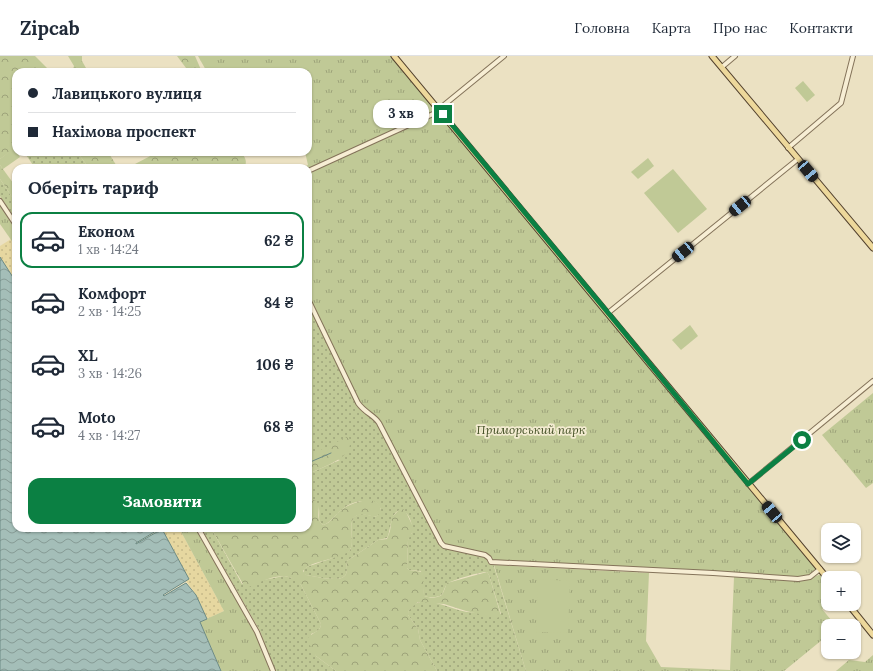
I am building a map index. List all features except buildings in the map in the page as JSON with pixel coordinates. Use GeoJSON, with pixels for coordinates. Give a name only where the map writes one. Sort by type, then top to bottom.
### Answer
{"type":"FeatureCollection","features":[{"type":"Feature","properties":{"kind":"main road"},"geometry":{"type":"LineString","coordinates":[[394,56],[820,569]]}},
{"type":"Feature","properties":{"kind":"main road"},"geometry":{"type":"LineString","coordinates":[[712,56],[873,248]]}},
{"type":"Feature","properties":{"kind":"main road"},"geometry":{"type":"LineString","coordinates":[[854,611],[873,635]]}},
{"type":"Feature","properties":{"kind":"street"},"geometry":{"type":"LineString","coordinates":[[312,169],[427,117],[504,56]]}},
{"type":"Feature","properties":{"kind":"street"},"geometry":{"type":"LineString","coordinates":[[722,67],[736,56]]}},
{"type":"Feature","properties":{"kind":"street"},"geometry":{"type":"LineString","coordinates":[[788,148],[841,103],[853,56]]}},
{"type":"Feature","properties":{"kind":"street"},"geometry":{"type":"LineString","coordinates":[[608,313],[798,159]]}},
{"type":"Feature","properties":{"kind":"street"},"geometry":{"type":"LineString","coordinates":[[0,201],[12,219]]}},
{"type":"Feature","properties":{"kind":"street"},"geometry":{"type":"LineString","coordinates":[[312,307],[358,403],[379,423],[440,543],[444,546],[485,555],[491,562],[798,579],[810,577],[820,569]]}},
{"type":"Feature","properties":{"kind":"street"},"geometry":{"type":"LineString","coordinates":[[748,484],[873,381]]}},
{"type":"Feature","properties":{"kind":"street"},"geometry":{"type":"LineString","coordinates":[[200,532],[257,632],[272,671]]}},
{"type":"Feature","properties":{"kind":"green space"},"geometry":{"type":"Polygon","coordinates":[[[0,56],[35,56],[47,68],[12,68],[12,150],[0,159],[0,56]]]}},
{"type":"Feature","properties":{"kind":"green space"},"geometry":{"type":"Polygon","coordinates":[[[68,56],[82,56],[82,61],[86,68],[73,68],[74,66],[68,56]]]}},
{"type":"Feature","properties":{"kind":"green space"},"geometry":{"type":"Polygon","coordinates":[[[177,56],[195,56],[200,68],[186,68],[177,56]]]}},
{"type":"Feature","properties":{"kind":"green space","name":"Приморський парк"},"geometry":{"type":"Polygon","coordinates":[[[198,56],[395,56],[819,572],[796,577],[493,562],[488,557],[450,549],[441,542],[375,419],[359,407],[312,308],[312,164],[308,164],[306,156],[312,156],[312,68],[205,68],[198,56]]]}},
{"type":"Feature","properties":{"kind":"green space"},"geometry":{"type":"Polygon","coordinates":[[[803,81],[815,95],[807,102],[795,88],[803,81]]]}},
{"type":"Feature","properties":{"kind":"green space"},"geometry":{"type":"Polygon","coordinates":[[[12,150],[12,156],[20,157],[3,169],[0,165],[0,159],[12,150]]]}},
{"type":"Feature","properties":{"kind":"green space"},"geometry":{"type":"Polygon","coordinates":[[[27,156],[80,156],[86,164],[32,164],[27,156]]]}},
{"type":"Feature","properties":{"kind":"green space"},"geometry":{"type":"Polygon","coordinates":[[[80,156],[110,156],[116,164],[86,164],[80,156]]]}},
{"type":"Feature","properties":{"kind":"green space"},"geometry":{"type":"Polygon","coordinates":[[[150,156],[244,156],[246,161],[246,164],[135,164],[150,156]]]}},
{"type":"Feature","properties":{"kind":"green space"},"geometry":{"type":"Polygon","coordinates":[[[648,158],[654,166],[638,179],[631,172],[648,158]]]}},
{"type":"Feature","properties":{"kind":"green space"},"geometry":{"type":"Polygon","coordinates":[[[0,165],[12,182],[12,197],[0,179],[0,165]]]}},
{"type":"Feature","properties":{"kind":"green space"},"geometry":{"type":"Polygon","coordinates":[[[673,169],[707,209],[678,233],[644,193],[673,169]]]}},
{"type":"Feature","properties":{"kind":"green space"},"geometry":{"type":"Polygon","coordinates":[[[0,179],[12,197],[12,214],[0,196],[0,179]]]}},
{"type":"Feature","properties":{"kind":"green space"},"geometry":{"type":"Polygon","coordinates":[[[0,205],[12,224],[12,241],[0,224],[0,205]]]}},
{"type":"Feature","properties":{"kind":"green space"},"geometry":{"type":"Polygon","coordinates":[[[312,307],[375,419],[483,555],[492,560],[526,671],[437,671],[420,640],[418,629],[408,615],[411,607],[417,603],[431,602],[461,611],[501,614],[487,572],[474,574],[450,582],[445,587],[441,596],[424,596],[421,571],[409,570],[407,568],[408,540],[412,533],[412,527],[409,517],[403,510],[398,511],[393,516],[387,538],[378,540],[347,561],[347,572],[344,577],[339,579],[328,579],[304,574],[304,569],[307,567],[348,552],[350,550],[352,540],[351,529],[353,519],[361,514],[377,516],[381,509],[377,503],[360,501],[345,507],[329,522],[323,525],[321,523],[319,520],[319,508],[314,500],[312,500],[312,472],[340,460],[312,455],[312,307]]]}},
{"type":"Feature","properties":{"kind":"green space"},"geometry":{"type":"Polygon","coordinates":[[[690,325],[698,336],[681,350],[672,340],[690,325]]]}},
{"type":"Feature","properties":{"kind":"green space"},"geometry":{"type":"Polygon","coordinates":[[[873,393],[873,483],[866,488],[822,435],[873,393]]]}},
{"type":"Feature","properties":{"kind":"green space"},"geometry":{"type":"Polygon","coordinates":[[[347,437],[349,438],[350,445],[348,451],[343,456],[312,472],[312,454],[347,437]]]}},
{"type":"Feature","properties":{"kind":"green space"},"geometry":{"type":"Polygon","coordinates":[[[312,500],[318,502],[319,504],[319,521],[323,525],[330,521],[344,508],[357,502],[370,500],[376,502],[380,506],[381,512],[377,516],[358,515],[354,518],[351,527],[352,544],[348,552],[338,557],[311,565],[303,571],[306,575],[334,579],[344,577],[347,572],[347,561],[378,540],[387,539],[392,517],[399,510],[403,509],[414,529],[408,540],[407,568],[409,570],[423,572],[424,596],[431,598],[437,597],[442,595],[447,583],[487,572],[501,616],[497,618],[444,604],[418,602],[409,610],[408,615],[418,629],[420,640],[437,671],[336,671],[316,656],[308,642],[308,638],[320,629],[321,624],[301,585],[289,577],[283,576],[245,587],[213,532],[312,532],[312,500]]]}},
{"type":"Feature","properties":{"kind":"green space"},"geometry":{"type":"Polygon","coordinates":[[[181,532],[198,532],[255,633],[270,671],[221,671],[200,622],[224,611],[181,532]]]}},
{"type":"Feature","properties":{"kind":"green space"},"geometry":{"type":"Polygon","coordinates":[[[203,532],[213,532],[242,584],[284,576],[297,579],[321,624],[316,632],[311,634],[316,656],[336,671],[275,671],[260,631],[203,532]]]}},
{"type":"Feature","properties":{"kind":"green space"},"geometry":{"type":"Polygon","coordinates":[[[494,565],[649,573],[646,641],[661,667],[730,670],[734,577],[806,580],[821,574],[821,611],[824,611],[830,619],[821,619],[821,641],[784,671],[526,671],[494,565]]]}},
{"type":"Feature","properties":{"kind":"green space"},"geometry":{"type":"Polygon","coordinates":[[[538,579],[570,581],[568,633],[536,632],[538,579]]]}},
{"type":"Feature","properties":{"kind":"green space"},"geometry":{"type":"Polygon","coordinates":[[[873,655],[873,671],[836,671],[849,660],[865,662],[873,655]]]}},
{"type":"Feature","properties":{"kind":"sand"},"geometry":{"type":"Polygon","coordinates":[[[11,239],[12,241],[12,276],[0,257],[0,246],[11,239]]]}},
{"type":"Feature","properties":{"kind":"sand"},"geometry":{"type":"Polygon","coordinates":[[[163,532],[181,532],[224,611],[207,619],[196,595],[186,581],[189,579],[163,532]]]}},
{"type":"Feature","properties":{"kind":"water"},"geometry":{"type":"Polygon","coordinates":[[[0,257],[12,276],[12,532],[154,532],[136,544],[157,532],[164,532],[189,579],[163,595],[164,596],[186,583],[196,595],[207,619],[200,622],[221,671],[0,671],[0,257]]]}},
{"type":"Feature","properties":{"kind":"waterway"},"geometry":{"type":"LineString","coordinates":[[312,461],[331,453]]}},
{"type":"Feature","properties":{"kind":"route"},"geometry":{"type":"LineString","coordinates":[[443,114],[748,484],[802,440]]}}]}
